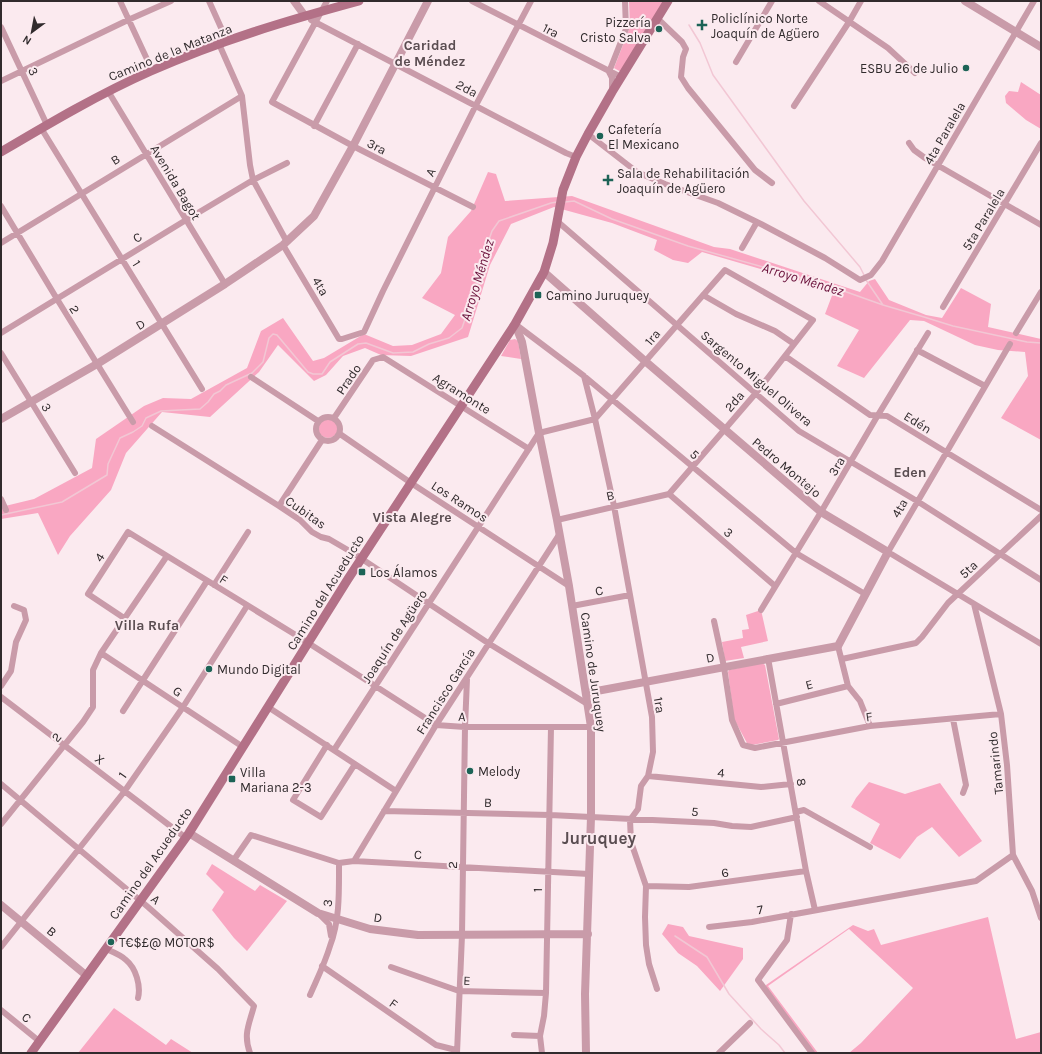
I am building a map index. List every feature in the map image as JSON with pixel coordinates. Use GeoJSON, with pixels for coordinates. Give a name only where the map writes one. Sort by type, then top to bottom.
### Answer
{"type":"FeatureCollection","features":[{"type":"Feature","properties":{"kind":"main road","name":"Camino de la Matanza"},"geometry":{"type":"LineString","coordinates":[[1,152],[44,126],[108,91],[152,70],[223,42],[304,16],[359,1]]}},
{"type":"Feature","properties":{"kind":"main road","name":"Camino del Acueducto"},"geometry":{"type":"LineString","coordinates":[[31,1053],[187,835],[361,559],[515,324],[544,272],[553,243],[563,190],[576,157],[612,92],[668,1]]}},
{"type":"Feature","properties":{"kind":"street"},"geometry":{"type":"LineString","coordinates":[[120,1],[152,70]]}},
{"type":"Feature","properties":{"kind":"street"},"geometry":{"type":"LineString","coordinates":[[1,81],[170,1]]}},
{"type":"Feature","properties":{"kind":"street"},"geometry":{"type":"LineString","coordinates":[[209,1],[223,42]]}},
{"type":"Feature","properties":{"kind":"street"},"geometry":{"type":"LineString","coordinates":[[294,1],[304,16]]}},
{"type":"Feature","properties":{"kind":"street"},"geometry":{"type":"LineString","coordinates":[[315,22],[327,1]]}},
{"type":"Feature","properties":{"kind":"street"},"geometry":{"type":"LineString","coordinates":[[285,243],[314,216],[428,1]]}},
{"type":"Feature","properties":{"kind":"street","name":"1ra"},"geometry":{"type":"LineString","coordinates":[[472,1],[621,77]]}},
{"type":"Feature","properties":{"kind":"street","name":"A"},"geometry":{"type":"LineString","coordinates":[[339,339],[364,332],[434,188],[531,1]]}},
{"type":"Feature","properties":{"kind":"street"},"geometry":{"type":"LineString","coordinates":[[612,92],[612,78],[609,72],[626,29],[625,1]]}},
{"type":"Feature","properties":{"kind":"street"},"geometry":{"type":"LineString","coordinates":[[736,62],[772,1]]}},
{"type":"Feature","properties":{"kind":"street"},"geometry":{"type":"LineString","coordinates":[[819,1],[888,48],[915,72]]}},
{"type":"Feature","properties":{"kind":"street"},"geometry":{"type":"LineString","coordinates":[[794,106],[861,1]]}},
{"type":"Feature","properties":{"kind":"street"},"geometry":{"type":"LineString","coordinates":[[965,1],[1041,47]]}},
{"type":"Feature","properties":{"kind":"street","name":"4ta Paralela"},"geometry":{"type":"LineString","coordinates":[[757,222],[824,258],[860,280],[871,275],[882,261],[1034,1]]}},
{"type":"Feature","properties":{"kind":"street","name":"2da"},"geometry":{"type":"LineString","coordinates":[[304,16],[576,157]]}},
{"type":"Feature","properties":{"kind":"street"},"geometry":{"type":"LineString","coordinates":[[658,18],[686,48],[683,57],[681,77],[688,88],[755,170],[772,183]]}},
{"type":"Feature","properties":{"kind":"street","name":"3ra"},"geometry":{"type":"LineString","coordinates":[[315,22],[272,102],[352,146],[473,207]]}},
{"type":"Feature","properties":{"kind":"street","name":"3"},"geometry":{"type":"LineString","coordinates":[[1,27],[22,72],[44,126]]}},
{"type":"Feature","properties":{"kind":"street","name":"4ta"},"geometry":{"type":"LineString","coordinates":[[223,42],[242,96],[253,180],[285,243],[339,339]]}},
{"type":"Feature","properties":{"kind":"street"},"geometry":{"type":"LineString","coordinates":[[314,126],[358,44]]}},
{"type":"Feature","properties":{"kind":"street","name":"Avenida Bagot"},"geometry":{"type":"LineString","coordinates":[[108,91],[225,284]]}},
{"type":"Feature","properties":{"kind":"street","name":"B"},"geometry":{"type":"LineString","coordinates":[[1,243],[242,96]]}},
{"type":"Feature","properties":{"kind":"street","name":"1"},"geometry":{"type":"LineString","coordinates":[[44,126],[122,259],[202,389]]}},
{"type":"Feature","properties":{"kind":"street"},"geometry":{"type":"LineString","coordinates":[[588,134],[637,172],[718,203],[757,222],[742,248]]}},
{"type":"Feature","properties":{"kind":"street"},"geometry":{"type":"LineString","coordinates":[[909,143],[914,150],[938,165],[1041,225]]}},
{"type":"Feature","properties":{"kind":"street","name":"5ta Paralela"},"geometry":{"type":"LineString","coordinates":[[943,307],[1041,143]]}},
{"type":"Feature","properties":{"kind":"street","name":"C"},"geometry":{"type":"LineString","coordinates":[[1,333],[253,180],[287,163]]}},
{"type":"Feature","properties":{"kind":"street","name":"2"},"geometry":{"type":"LineString","coordinates":[[1,206],[133,422]]}},
{"type":"Feature","properties":{"kind":"street","name":"Sargento Miguel Olivera"},"geometry":{"type":"LineString","coordinates":[[557,221],[800,431],[917,501],[1041,580]]}},
{"type":"Feature","properties":{"kind":"street","name":"D"},"geometry":{"type":"LineString","coordinates":[[1,419],[97,364],[162,324],[225,284],[285,243]]}},
{"type":"Feature","properties":{"kind":"street","name":"1ra"},"geometry":{"type":"LineString","coordinates":[[595,419],[725,270],[813,320]]}},
{"type":"Feature","properties":{"kind":"street","name":"Pedro Montejo"},"geometry":{"type":"LineString","coordinates":[[544,272],[821,512],[1041,644]]}},
{"type":"Feature","properties":{"kind":"street"},"geometry":{"type":"LineString","coordinates":[[1016,333],[1041,292]]}},
{"type":"Feature","properties":{"kind":"street"},"geometry":{"type":"LineString","coordinates":[[703,295],[736,314],[775,331],[794,344]]}},
{"type":"Feature","properties":{"kind":"street","name":"2da"},"geometry":{"type":"LineString","coordinates":[[669,494],[756,393],[813,320]]}},
{"type":"Feature","properties":{"kind":"street","name":"5"},"geometry":{"type":"LineString","coordinates":[[515,324],[584,376],[796,553],[865,594]]}},
{"type":"Feature","properties":{"kind":"street","name":"Camino de Juruquey"},"geometry":{"type":"LineString","coordinates":[[515,324],[522,342],[557,520],[589,705],[591,727],[591,817],[585,994],[586,1053]]}},
{"type":"Feature","properties":{"kind":"street","name":"3ra"},"geometry":{"type":"LineString","coordinates":[[761,610],[928,333]]}},
{"type":"Feature","properties":{"kind":"street","name":"4ta"},"geometry":{"type":"LineString","coordinates":[[838,646],[917,501],[1010,344]]}},
{"type":"Feature","properties":{"kind":"street"},"geometry":{"type":"LineString","coordinates":[[917,350],[985,386]]}},
{"type":"Feature","properties":{"kind":"street","name":"3"},"geometry":{"type":"LineString","coordinates":[[1,352],[74,473]]}},
{"type":"Feature","properties":{"kind":"street","name":"Edén"},"geometry":{"type":"LineString","coordinates":[[785,356],[870,415],[878,414],[887,416],[1041,510]]}},
{"type":"Feature","properties":{"kind":"street","name":"Agramonte"},"geometry":{"type":"LineString","coordinates":[[383,357],[529,449]]}},
{"type":"Feature","properties":{"kind":"street","name":"Prado"},"geometry":{"type":"LineString","coordinates":[[334,418],[373,360],[383,357]]}},
{"type":"Feature","properties":{"kind":"street","name":"1ra"},"geometry":{"type":"LineString","coordinates":[[584,376],[614,506],[652,717],[653,752],[648,776],[641,786],[638,809],[630,820],[631,842],[646,886],[646,945],[649,964],[657,989]]}},
{"type":"Feature","properties":{"kind":"street"},"geometry":{"type":"LineString","coordinates":[[251,377],[318,421]]}},
{"type":"Feature","properties":{"kind":"street"},"geometry":{"type":"LineString","coordinates":[[328,416],[334,418],[339,423],[340,434],[338,437],[330,441],[322,440],[316,433],[316,425],[318,421],[328,416]]}},
{"type":"Feature","properties":{"kind":"street"},"geometry":{"type":"LineString","coordinates":[[539,433],[595,419]]}},
{"type":"Feature","properties":{"kind":"street","name":"Cubitas"},"geometry":{"type":"LineString","coordinates":[[152,426],[279,506],[300,520],[312,532],[329,539],[488,643],[589,705]]}},
{"type":"Feature","properties":{"kind":"street","name":"Joaquín de Agüero"},"geometry":{"type":"LineString","coordinates":[[334,750],[539,433]]}},
{"type":"Feature","properties":{"kind":"street","name":"Los Ramos"},"geometry":{"type":"LineString","coordinates":[[340,434],[411,483],[569,586]]}},
{"type":"Feature","properties":{"kind":"street"},"geometry":{"type":"LineString","coordinates":[[279,506],[322,440]]}},
{"type":"Feature","properties":{"kind":"street","name":"3"},"geometry":{"type":"LineString","coordinates":[[669,494],[775,586]]}},
{"type":"Feature","properties":{"kind":"street","name":"B"},"geometry":{"type":"LineString","coordinates":[[557,520],[669,494]]}},
{"type":"Feature","properties":{"kind":"street"},"geometry":{"type":"LineString","coordinates":[[1,499],[6,510]]}},
{"type":"Feature","properties":{"kind":"street","name":"5ta"},"geometry":{"type":"LineString","coordinates":[[842,659],[916,643],[948,603],[1041,516]]}},
{"type":"Feature","properties":{"kind":"street","name":"F"},"geometry":{"type":"LineString","coordinates":[[128,532],[308,643]]}},
{"type":"Feature","properties":{"kind":"street","name":"4"},"geometry":{"type":"LineString","coordinates":[[124,618],[88,594],[128,532]]}},
{"type":"Feature","properties":{"kind":"street"},"geometry":{"type":"LineString","coordinates":[[214,585],[248,532]]}},
{"type":"Feature","properties":{"kind":"street","name":"Francisco García"},"geometry":{"type":"LineString","coordinates":[[354,861],[436,725],[538,565],[559,535]]}},
{"type":"Feature","properties":{"kind":"street"},"geometry":{"type":"LineString","coordinates":[[101,653],[167,556]]}},
{"type":"Feature","properties":{"kind":"street"},"geometry":{"type":"LineString","coordinates":[[123,711],[207,581]]}},
{"type":"Feature","properties":{"kind":"street","name":"C"},"geometry":{"type":"LineString","coordinates":[[572,606],[630,595]]}},
{"type":"Feature","properties":{"kind":"street","name":"Tamarindo"},"geometry":{"type":"LineString","coordinates":[[974,604],[1001,714],[1008,765],[1013,855],[1032,891],[1041,916]]}},
{"type":"Feature","properties":{"kind":"street"},"geometry":{"type":"LineString","coordinates":[[1,686],[11,671],[16,642],[26,620],[24,610],[14,606]]}},
{"type":"Feature","properties":{"kind":"street","name":"1"},"geometry":{"type":"LineString","coordinates":[[1,947],[124,792],[183,707],[247,606]]}},
{"type":"Feature","properties":{"kind":"street"},"geometry":{"type":"LineString","coordinates":[[714,621],[724,667]]}},
{"type":"Feature","properties":{"kind":"street","name":"A"},"geometry":{"type":"LineString","coordinates":[[308,643],[436,725],[465,727],[591,727]]}},
{"type":"Feature","properties":{"kind":"street"},"geometry":{"type":"LineString","coordinates":[[838,646],[848,686],[860,701],[870,726]]}},
{"type":"Feature","properties":{"kind":"street","name":"D"},"geometry":{"type":"LineString","coordinates":[[586,693],[838,646]]}},
{"type":"Feature","properties":{"kind":"street","name":"2"},"geometry":{"type":"LineString","coordinates":[[1,824],[83,722],[92,707],[92,670],[101,653]]}},
{"type":"Feature","properties":{"kind":"street","name":"G"},"geometry":{"type":"LineString","coordinates":[[101,653],[243,747]]}},
{"type":"Feature","properties":{"kind":"street","name":"8"},"geometry":{"type":"LineString","coordinates":[[768,658],[814,910]]}},
{"type":"Feature","properties":{"kind":"street","name":"F"},"geometry":{"type":"LineString","coordinates":[[724,667],[732,720],[743,744],[755,748],[870,726],[1001,714]]}},
{"type":"Feature","properties":{"kind":"street","name":"2"},"geometry":{"type":"LineString","coordinates":[[456,1051],[462,935],[467,678]]}},
{"type":"Feature","properties":{"kind":"street","name":"E"},"geometry":{"type":"LineString","coordinates":[[776,704],[848,686]]}},
{"type":"Feature","properties":{"kind":"street","name":"X"},"geometry":{"type":"LineString","coordinates":[[2,700],[64,745],[124,792],[187,835]]}},
{"type":"Feature","properties":{"kind":"street"},"geometry":{"type":"LineString","coordinates":[[268,707],[396,791]]}},
{"type":"Feature","properties":{"kind":"street"},"geometry":{"type":"LineString","coordinates":[[953,719],[966,785],[963,793]]}},
{"type":"Feature","properties":{"kind":"street","name":"1"},"geometry":{"type":"LineString","coordinates":[[542,1053],[540,1036],[544,1016],[546,992],[551,727]]}},
{"type":"Feature","properties":{"kind":"street"},"geometry":{"type":"LineString","coordinates":[[327,745],[293,800],[320,817],[355,764]]}},
{"type":"Feature","properties":{"kind":"street","name":"4"},"geometry":{"type":"LineString","coordinates":[[648,776],[761,787],[791,784]]}},
{"type":"Feature","properties":{"kind":"street","name":"A"},"geometry":{"type":"LineString","coordinates":[[1,784],[141,901],[218,969],[254,1006],[246,1032],[246,1042],[250,1053]]}},
{"type":"Feature","properties":{"kind":"street"},"geometry":{"type":"LineString","coordinates":[[797,815],[804,810],[870,847]]}},
{"type":"Feature","properties":{"kind":"street","name":"B"},"geometry":{"type":"LineString","coordinates":[[384,811],[591,817]]}},
{"type":"Feature","properties":{"kind":"street","name":"5"},"geometry":{"type":"LineString","coordinates":[[591,817],[714,823],[751,827],[797,815]]}},
{"type":"Feature","properties":{"kind":"street","name":"D"},"geometry":{"type":"LineString","coordinates":[[187,835],[318,913],[377,930],[418,935],[588,934]]}},
{"type":"Feature","properties":{"kind":"street","name":"C"},"geometry":{"type":"LineString","coordinates":[[233,861],[251,836],[339,863],[354,861],[589,874]]}},
{"type":"Feature","properties":{"kind":"street","name":"7"},"geometry":{"type":"LineString","coordinates":[[709,926],[752,922],[976,881],[1013,855]]}},
{"type":"Feature","properties":{"kind":"street","name":"3"},"geometry":{"type":"LineString","coordinates":[[310,995],[331,945],[339,896],[339,863]]}},
{"type":"Feature","properties":{"kind":"street","name":"6"},"geometry":{"type":"LineString","coordinates":[[646,886],[689,888],[806,871]]}},
{"type":"Feature","properties":{"kind":"street","name":"B"},"geometry":{"type":"LineString","coordinates":[[1,905],[87,976]]}},
{"type":"Feature","properties":{"kind":"street","name":"3"},"geometry":{"type":"LineString","coordinates":[[318,913],[329,924],[331,945]]}},
{"type":"Feature","properties":{"kind":"street"},"geometry":{"type":"LineString","coordinates":[[791,914],[787,940],[758,980],[812,1053]]}},
{"type":"Feature","properties":{"kind":"street"},"geometry":{"type":"LineString","coordinates":[[106,949],[125,959],[132,965],[139,985],[138,998]]}},
{"type":"Feature","properties":{"kind":"street","name":"F"},"geometry":{"type":"LineString","coordinates":[[322,966],[436,1045],[456,1051]]}},
{"type":"Feature","properties":{"kind":"street","name":"E"},"geometry":{"type":"LineString","coordinates":[[391,967],[459,991],[546,992]]}},
{"type":"Feature","properties":{"kind":"street","name":"C"},"geometry":{"type":"LineString","coordinates":[[1,1010],[39,1041]]}},
{"type":"Feature","properties":{"kind":"street"},"geometry":{"type":"LineString","coordinates":[[719,1053],[750,1023]]}},
{"type":"Feature","properties":{"kind":"street"},"geometry":{"type":"LineString","coordinates":[[514,1035],[540,1036]]}},
{"type":"Feature","properties":{"kind":"shaded area"},"geometry":{"type":"Polygon","coordinates":[[[629,1],[664,1],[621,72],[614,68],[630,27],[629,1]]]}},
{"type":"Feature","properties":{"kind":"shaded area"},"geometry":{"type":"Polygon","coordinates":[[[1021,82],[1041,95],[1041,129],[1026,120],[1006,103],[1005,96],[1009,91],[1018,92],[1021,82]]]}},
{"type":"Feature","properties":{"kind":"shaded area"},"geometry":{"type":"Polygon","coordinates":[[[488,172],[496,174],[505,201],[572,196],[714,247],[730,249],[860,292],[869,281],[875,279],[889,300],[926,315],[942,318],[961,288],[991,304],[988,327],[1041,339],[1041,440],[1001,418],[1028,376],[1025,352],[998,350],[975,345],[924,321],[910,320],[864,378],[837,366],[859,330],[825,314],[833,293],[792,278],[702,252],[688,263],[673,260],[654,250],[657,240],[612,223],[554,207],[511,224],[490,265],[468,337],[411,356],[381,355],[365,348],[343,356],[326,375],[314,381],[278,345],[259,372],[210,417],[162,412],[126,453],[111,490],[70,536],[58,555],[38,513],[1,519],[1,507],[34,499],[92,468],[96,439],[144,406],[163,398],[191,399],[247,368],[261,331],[283,318],[313,361],[324,358],[364,334],[393,346],[412,345],[441,334],[455,315],[422,298],[441,273],[448,237],[471,211],[488,172]]]}},
{"type":"Feature","properties":{"kind":"shaded area"},"geometry":{"type":"Polygon","coordinates":[[[515,339],[518,341],[521,359],[501,356],[510,340],[515,339]]]}},
{"type":"Feature","properties":{"kind":"shaded area"},"geometry":{"type":"Polygon","coordinates":[[[328,418],[335,421],[338,428],[335,435],[328,438],[321,435],[318,428],[321,421],[328,418]]]}},
{"type":"Feature","properties":{"kind":"shaded area"},"geometry":{"type":"Polygon","coordinates":[[[761,610],[768,641],[741,647],[744,658],[725,661],[722,642],[743,638],[742,630],[749,629],[746,615],[761,610]]]}},
{"type":"Feature","properties":{"kind":"shaded area"},"geometry":{"type":"Polygon","coordinates":[[[762,663],[765,665],[779,739],[752,745],[747,743],[734,719],[728,672],[729,670],[762,663]]]}},
{"type":"Feature","properties":{"kind":"shaded area"},"geometry":{"type":"Polygon","coordinates":[[[869,782],[905,794],[940,783],[982,841],[959,857],[932,827],[917,837],[900,859],[870,843],[880,824],[851,807],[856,798],[869,782]]]}},
{"type":"Feature","properties":{"kind":"shaded area"},"geometry":{"type":"Polygon","coordinates":[[[212,864],[255,891],[260,885],[287,901],[247,951],[234,938],[212,910],[224,892],[206,874],[212,864]]]}},
{"type":"Feature","properties":{"kind":"shaded area"},"geometry":{"type":"Polygon","coordinates":[[[988,917],[1016,1039],[1041,1032],[1041,1053],[849,1053],[861,1043],[913,988],[849,929],[768,986],[818,1053],[813,1053],[766,988],[766,985],[853,925],[868,931],[874,929],[881,945],[988,917]]]}},
{"type":"Feature","properties":{"kind":"shaded area"},"geometry":{"type":"Polygon","coordinates":[[[668,924],[683,927],[689,936],[743,948],[743,959],[720,991],[697,966],[678,953],[662,934],[668,924]]]}},
{"type":"Feature","properties":{"kind":"shaded area"},"geometry":{"type":"Polygon","coordinates":[[[114,1008],[166,1045],[171,1039],[193,1053],[78,1053],[114,1008]]]}},
{"type":"Feature","properties":{"kind":"waterway"},"geometry":{"type":"LineString","coordinates":[[689,25],[700,43],[713,75],[804,201],[860,267],[865,277]]}},
{"type":"Feature","properties":{"kind":"waterway","name":"Arroyo Méndez"},"geometry":{"type":"LineString","coordinates":[[565,202],[574,201],[612,219],[688,246],[824,284],[883,305],[953,326],[1027,342],[1041,343]]}},
{"type":"Feature","properties":{"kind":"waterway","name":"Arroyo Méndez"},"geometry":{"type":"LineString","coordinates":[[1,515],[62,502],[107,475],[108,464],[120,438],[142,426],[146,418],[161,411],[200,409],[214,394],[226,385],[252,373],[263,362],[269,338],[273,334],[277,335],[308,372],[313,374],[322,374],[330,362],[358,344],[366,343],[393,353],[413,352],[429,344],[449,338],[462,328],[477,284],[484,254],[492,231],[499,221],[557,202]]}},
{"type":"Feature","properties":{"kind":"waterway"},"geometry":{"type":"LineString","coordinates":[[866,280],[883,305]]}},
{"type":"Feature","properties":{"kind":"waterway"},"geometry":{"type":"LineString","coordinates":[[675,936],[707,957],[729,994],[785,1053]]}},
{"type":"Feature","properties":{"kind":"place","name":"Policlínico Norte Joaquín de Agüero"},"geometry":{"type":"Point","coordinates":[702,25]}},
{"type":"Feature","properties":{"kind":"place","name":"Pizzería Cristo Salva"},"geometry":{"type":"Point","coordinates":[659,29]}},
{"type":"Feature","properties":{"kind":"place","name":"ESBU 26 de Julio"},"geometry":{"type":"Point","coordinates":[966,68]}},
{"type":"Feature","properties":{"kind":"place","name":"Cafetería El Mexicano"},"geometry":{"type":"Point","coordinates":[600,136]}},
{"type":"Feature","properties":{"kind":"place","name":"Sala de Rehabilitación Joaquín de Agüero"},"geometry":{"type":"Point","coordinates":[608,180]}},
{"type":"Feature","properties":{"kind":"place","name":"Camino Juruquey"},"geometry":{"type":"Point","coordinates":[538,295]}},
{"type":"Feature","properties":{"kind":"place","name":"Los Álamos"},"geometry":{"type":"Point","coordinates":[362,572]}},
{"type":"Feature","properties":{"kind":"place","name":"Mundo Digital"},"geometry":{"type":"Point","coordinates":[209,669]}},
{"type":"Feature","properties":{"kind":"place","name":"Melody"},"geometry":{"type":"Point","coordinates":[470,771]}},
{"type":"Feature","properties":{"kind":"place","name":"Villa Mariana 2-3"},"geometry":{"type":"Point","coordinates":[232,779]}},
{"type":"Feature","properties":{"kind":"place","name":"T€$£@ MOTOR$"},"geometry":{"type":"Point","coordinates":[111,942]}},
{"type":"Feature","properties":{"kind":"district","name":"Caridad de Méndez"},"geometry":{"type":"Point","coordinates":[430,54]}},
{"type":"Feature","properties":{"kind":"district","name":"Eden"},"geometry":{"type":"Point","coordinates":[910,472]}},
{"type":"Feature","properties":{"kind":"district","name":"Vista Alegre"},"geometry":{"type":"Point","coordinates":[412,517]}},
{"type":"Feature","properties":{"kind":"district","name":"Villa Rufa"},"geometry":{"type":"Point","coordinates":[147,625]}},
{"type":"Feature","properties":{"kind":"district","name":"Juruquey"},"geometry":{"type":"Point","coordinates":[599,838]}}]}
